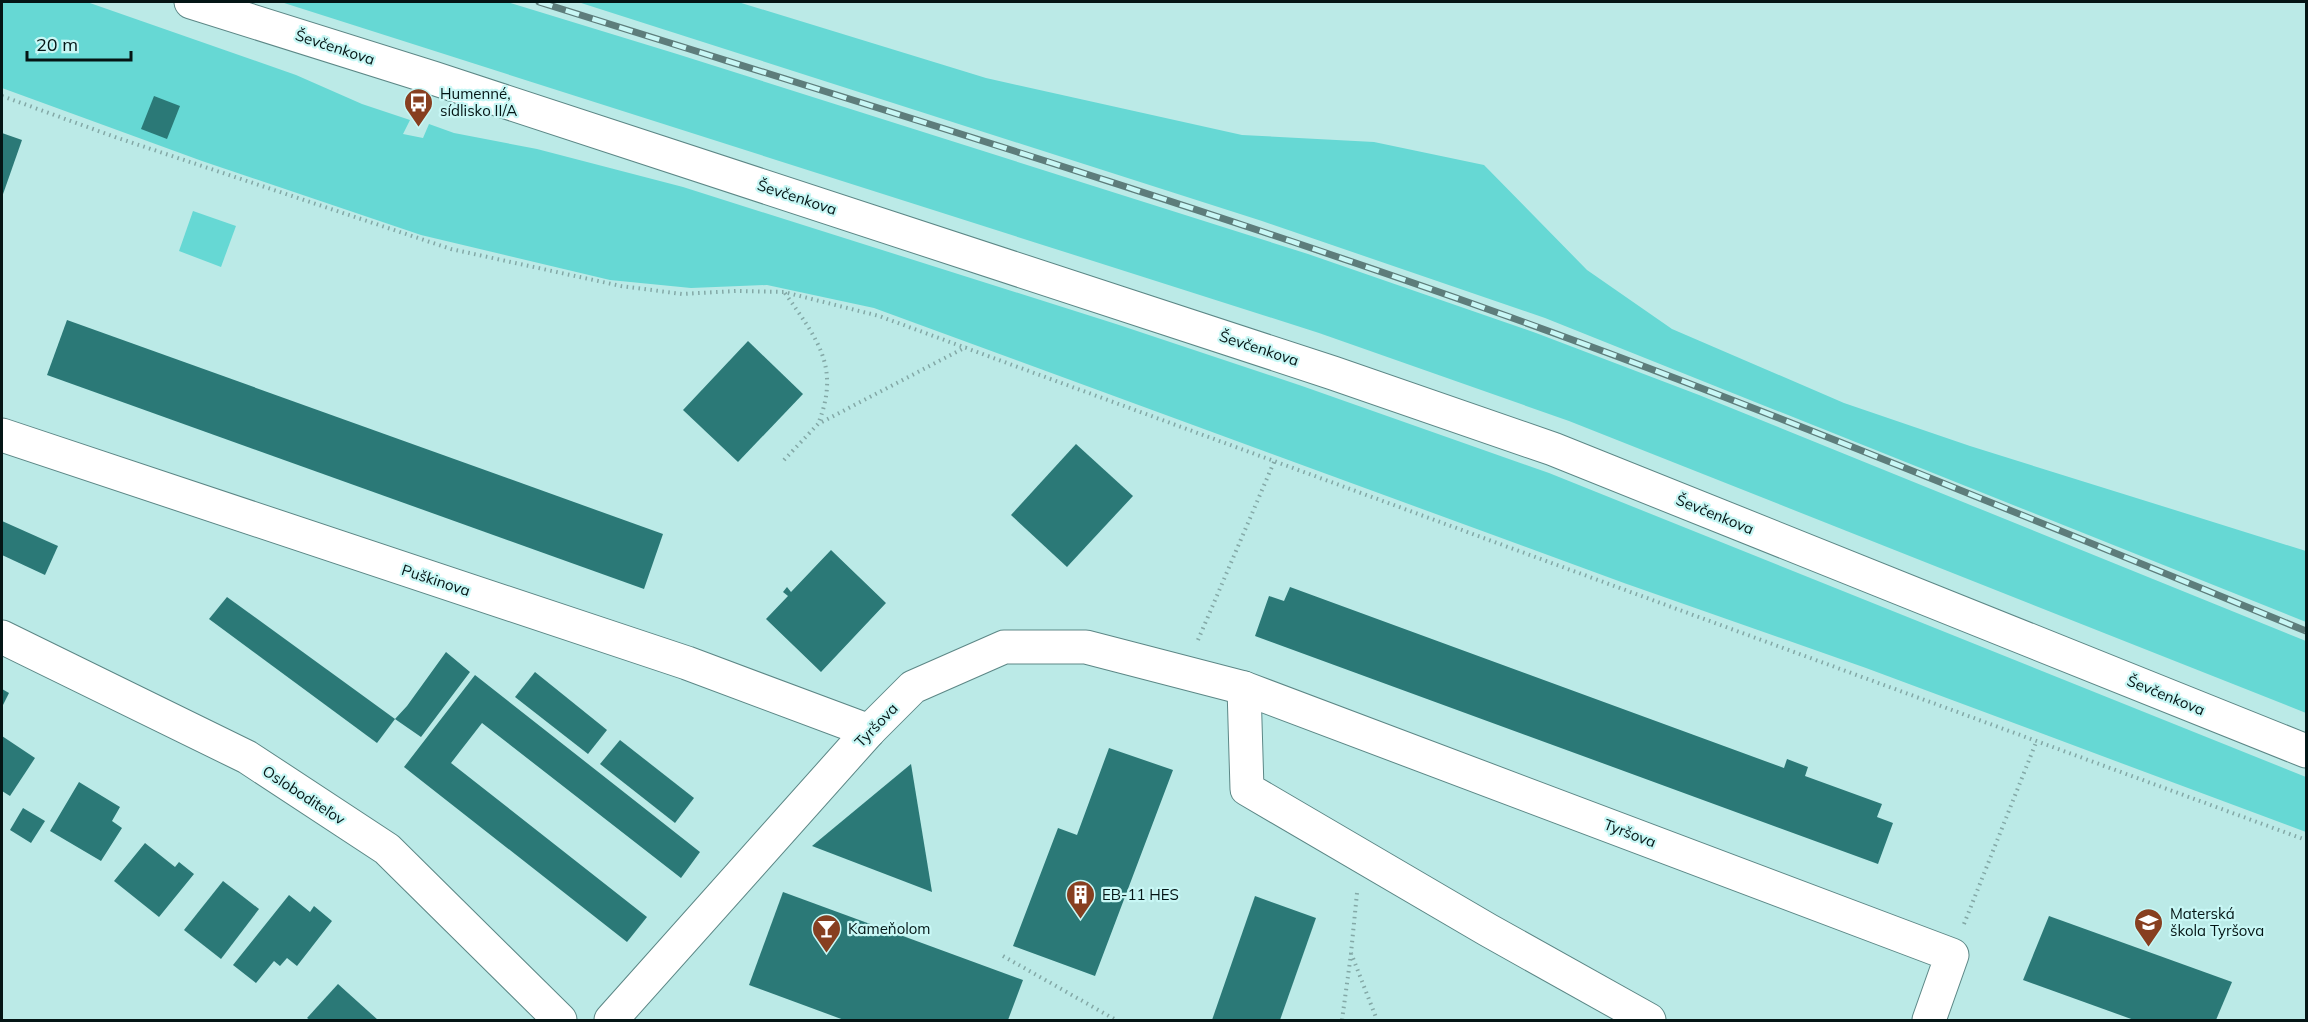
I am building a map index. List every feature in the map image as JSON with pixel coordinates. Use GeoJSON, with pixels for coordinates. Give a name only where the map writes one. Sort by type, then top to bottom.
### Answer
{"type":"FeatureCollection","features":[{"type":"Feature","properties":{"kind":"street","name":"Ševčenkova"},"geometry":{"type":"LineString","coordinates":[[191,2],[433,78],[1333,373],[1542,445],[2307,751]]}},
{"type":"Feature","properties":{"kind":"street","name":"Puškinova"},"geometry":{"type":"LineString","coordinates":[[2,435],[687,663],[869,731]]}},
{"type":"Feature","properties":{"kind":"street","name":"Osloboditeľov"},"geometry":{"type":"LineString","coordinates":[[2,637],[247,757],[387,849],[560,1020]]}},
{"type":"Feature","properties":{"kind":"street","name":"Tyršova"},"geometry":{"type":"LineString","coordinates":[[611,1020],[869,731],[913,687],[1004,647],[1086,647],[1244,688],[1952,955]]}},
{"type":"Feature","properties":{"kind":"street"},"geometry":{"type":"LineString","coordinates":[[1244,688],[1247,789],[1649,1020]]}},
{"type":"Feature","properties":{"kind":"street"},"geometry":{"type":"LineString","coordinates":[[1929,1020],[1952,955]]}},
{"type":"Feature","properties":{"kind":"path"},"geometry":{"type":"LineString","coordinates":[[2,96],[115,137],[451,249],[641,289],[682,294],[736,291],[784,292],[879,316],[2307,840]]}},
{"type":"Feature","properties":{"kind":"path"},"geometry":{"type":"LineString","coordinates":[[784,292],[813,334],[829,377],[828,400],[818,424]]}},
{"type":"Feature","properties":{"kind":"path"},"geometry":{"type":"LineString","coordinates":[[784,460],[818,424],[967,347]]}},
{"type":"Feature","properties":{"kind":"path"},"geometry":{"type":"LineString","coordinates":[[1185,672],[1274,462]]}},
{"type":"Feature","properties":{"kind":"path"},"geometry":{"type":"LineString","coordinates":[[1952,955],[2037,740]]}},
{"type":"Feature","properties":{"kind":"path"},"geometry":{"type":"LineString","coordinates":[[1342,1020],[1352,953],[1361,856]]}},
{"type":"Feature","properties":{"kind":"path"},"geometry":{"type":"LineString","coordinates":[[1352,953],[1377,1020]]}},
{"type":"Feature","properties":{"kind":"path"},"geometry":{"type":"LineString","coordinates":[[1003,956],[1116,1020]]}},
{"type":"Feature","properties":{"kind":"shaded area"},"geometry":{"type":"Polygon","coordinates":[[[2,2],[87,2],[296,75],[362,104],[410,120],[403,134],[423,138],[429,124],[454,133],[537,149],[683,187],[1116,324],[1302,386],[1549,473],[2306,777],[2306,832],[1866,668],[1624,583],[874,308],[767,285],[691,288],[610,280],[421,235],[202,161],[2,88],[2,2]]]}},
{"type":"Feature","properties":{"kind":"shaded area"},"geometry":{"type":"Polygon","coordinates":[[[281,2],[507,2],[1308,254],[1536,333],[1699,395],[2306,641],[2306,713],[1569,421],[1319,333],[281,2]]]}},
{"type":"Feature","properties":{"kind":"shaded area"},"geometry":{"type":"Polygon","coordinates":[[[578,2],[738,2],[986,78],[1242,135],[1374,142],[1484,165],[1587,270],[1672,329],[1844,403],[1970,446],[2306,551],[2306,622],[1545,318],[1262,221],[578,2]]]}},
{"type":"Feature","properties":{"kind":"shaded area"},"geometry":{"type":"Polygon","coordinates":[[[193,211],[236,226],[221,267],[179,251],[193,211]]]}},
{"type":"Feature","properties":{"kind":"building"},"geometry":{"type":"Polygon","coordinates":[[[154,96],[180,106],[167,139],[141,129],[154,96]]]}},
{"type":"Feature","properties":{"kind":"building"},"geometry":{"type":"Polygon","coordinates":[[[2,133],[22,140],[2,197],[2,133]]]}},
{"type":"Feature","properties":{"kind":"building"},"geometry":{"type":"Polygon","coordinates":[[[67,320],[663,534],[644,589],[47,375],[67,320]]]}},
{"type":"Feature","properties":{"kind":"building"},"geometry":{"type":"Polygon","coordinates":[[[748,341],[803,394],[738,462],[683,410],[748,341]]]}},
{"type":"Feature","properties":{"kind":"building"},"geometry":{"type":"Polygon","coordinates":[[[1076,444],[1133,496],[1067,567],[1011,515],[1076,444]]]}},
{"type":"Feature","properties":{"kind":"building"},"geometry":{"type":"Polygon","coordinates":[[[2,521],[58,546],[45,575],[2,555],[2,521]]]}},
{"type":"Feature","properties":{"kind":"building"},"geometry":{"type":"Polygon","coordinates":[[[831,550],[886,603],[821,672],[766,619],[788,596],[783,592],[787,587],[791,592],[831,550]]]}},
{"type":"Feature","properties":{"kind":"building"},"geometry":{"type":"Polygon","coordinates":[[[1290,587],[1784,768],[1787,759],[1808,767],[1805,776],[1882,804],[1877,817],[1893,823],[1878,864],[1255,636],[1269,596],[1284,601],[1290,587]]]}},
{"type":"Feature","properties":{"kind":"building"},"geometry":{"type":"Polygon","coordinates":[[[227,597],[395,719],[377,743],[209,619],[227,597]]]}},
{"type":"Feature","properties":{"kind":"building"},"geometry":{"type":"Polygon","coordinates":[[[446,652],[470,672],[421,737],[395,719],[446,652]]]}},
{"type":"Feature","properties":{"kind":"building"},"geometry":{"type":"Polygon","coordinates":[[[535,672],[607,730],[588,754],[515,697],[535,672]]]}},
{"type":"Feature","properties":{"kind":"building"},"geometry":{"type":"Polygon","coordinates":[[[475,675],[700,852],[681,878],[482,723],[451,763],[647,917],[627,942],[404,767],[475,675]]]}},
{"type":"Feature","properties":{"kind":"building"},"geometry":{"type":"Polygon","coordinates":[[[2,689],[9,693],[2,707],[2,689]]]}},
{"type":"Feature","properties":{"kind":"building"},"geometry":{"type":"Polygon","coordinates":[[[2,736],[35,758],[10,796],[2,791],[2,736]]]}},
{"type":"Feature","properties":{"kind":"building"},"geometry":{"type":"Polygon","coordinates":[[[620,740],[694,798],[675,823],[600,764],[620,740]]]}},
{"type":"Feature","properties":{"kind":"building"},"geometry":{"type":"Polygon","coordinates":[[[1109,748],[1173,770],[1095,976],[1013,946],[1058,828],[1077,835],[1109,748]]]}},
{"type":"Feature","properties":{"kind":"building"},"geometry":{"type":"Polygon","coordinates":[[[911,764],[932,892],[812,846],[911,764]]]}},
{"type":"Feature","properties":{"kind":"building"},"geometry":{"type":"Polygon","coordinates":[[[79,782],[120,807],[112,821],[122,828],[101,861],[50,831],[79,782]]]}},
{"type":"Feature","properties":{"kind":"building"},"geometry":{"type":"Polygon","coordinates":[[[23,808],[45,821],[31,843],[10,830],[23,808]]]}},
{"type":"Feature","properties":{"kind":"building"},"geometry":{"type":"Polygon","coordinates":[[[145,843],[175,867],[179,862],[194,874],[159,917],[114,881],[145,843]]]}},
{"type":"Feature","properties":{"kind":"building"},"geometry":{"type":"Polygon","coordinates":[[[223,881],[259,909],[221,959],[184,930],[223,881]]]}},
{"type":"Feature","properties":{"kind":"building"},"geometry":{"type":"Polygon","coordinates":[[[783,892],[1023,980],[1008,1020],[844,1020],[749,985],[783,892]]]}},
{"type":"Feature","properties":{"kind":"building"},"geometry":{"type":"Polygon","coordinates":[[[289,895],[310,912],[314,906],[332,921],[297,966],[287,958],[280,966],[274,961],[256,983],[233,965],[289,895]]]}},
{"type":"Feature","properties":{"kind":"building"},"geometry":{"type":"Polygon","coordinates":[[[1255,896],[1316,918],[1280,1020],[1212,1020],[1255,896]]]}},
{"type":"Feature","properties":{"kind":"building"},"geometry":{"type":"Polygon","coordinates":[[[2049,916],[2232,982],[2216,1020],[2134,1020],[2023,980],[2049,916]]]}},
{"type":"Feature","properties":{"kind":"building"},"geometry":{"type":"Polygon","coordinates":[[[338,984],[378,1020],[310,1020],[307,1018],[338,984]]]}},
{"type":"Feature","properties":{"kind":"railway"},"geometry":{"type":"LineString","coordinates":[[539,2],[1135,190],[1490,310],[1798,426],[2306,631]]}},
{"type":"Feature","properties":{"kind":"place","name":"Humenné, sídlisko II/A"},"geometry":{"type":"Point","coordinates":[419,128]}},
{"type":"Feature","properties":{"kind":"place","name":"EB-11 HES"},"geometry":{"type":"Point","coordinates":[1081,920]}},
{"type":"Feature","properties":{"kind":"place","name":"Materská škola Tyršova"},"geometry":{"type":"Point","coordinates":[2149,948]}},
{"type":"Feature","properties":{"kind":"place","name":"Kameňolom"},"geometry":{"type":"Point","coordinates":[827,954]}}]}
